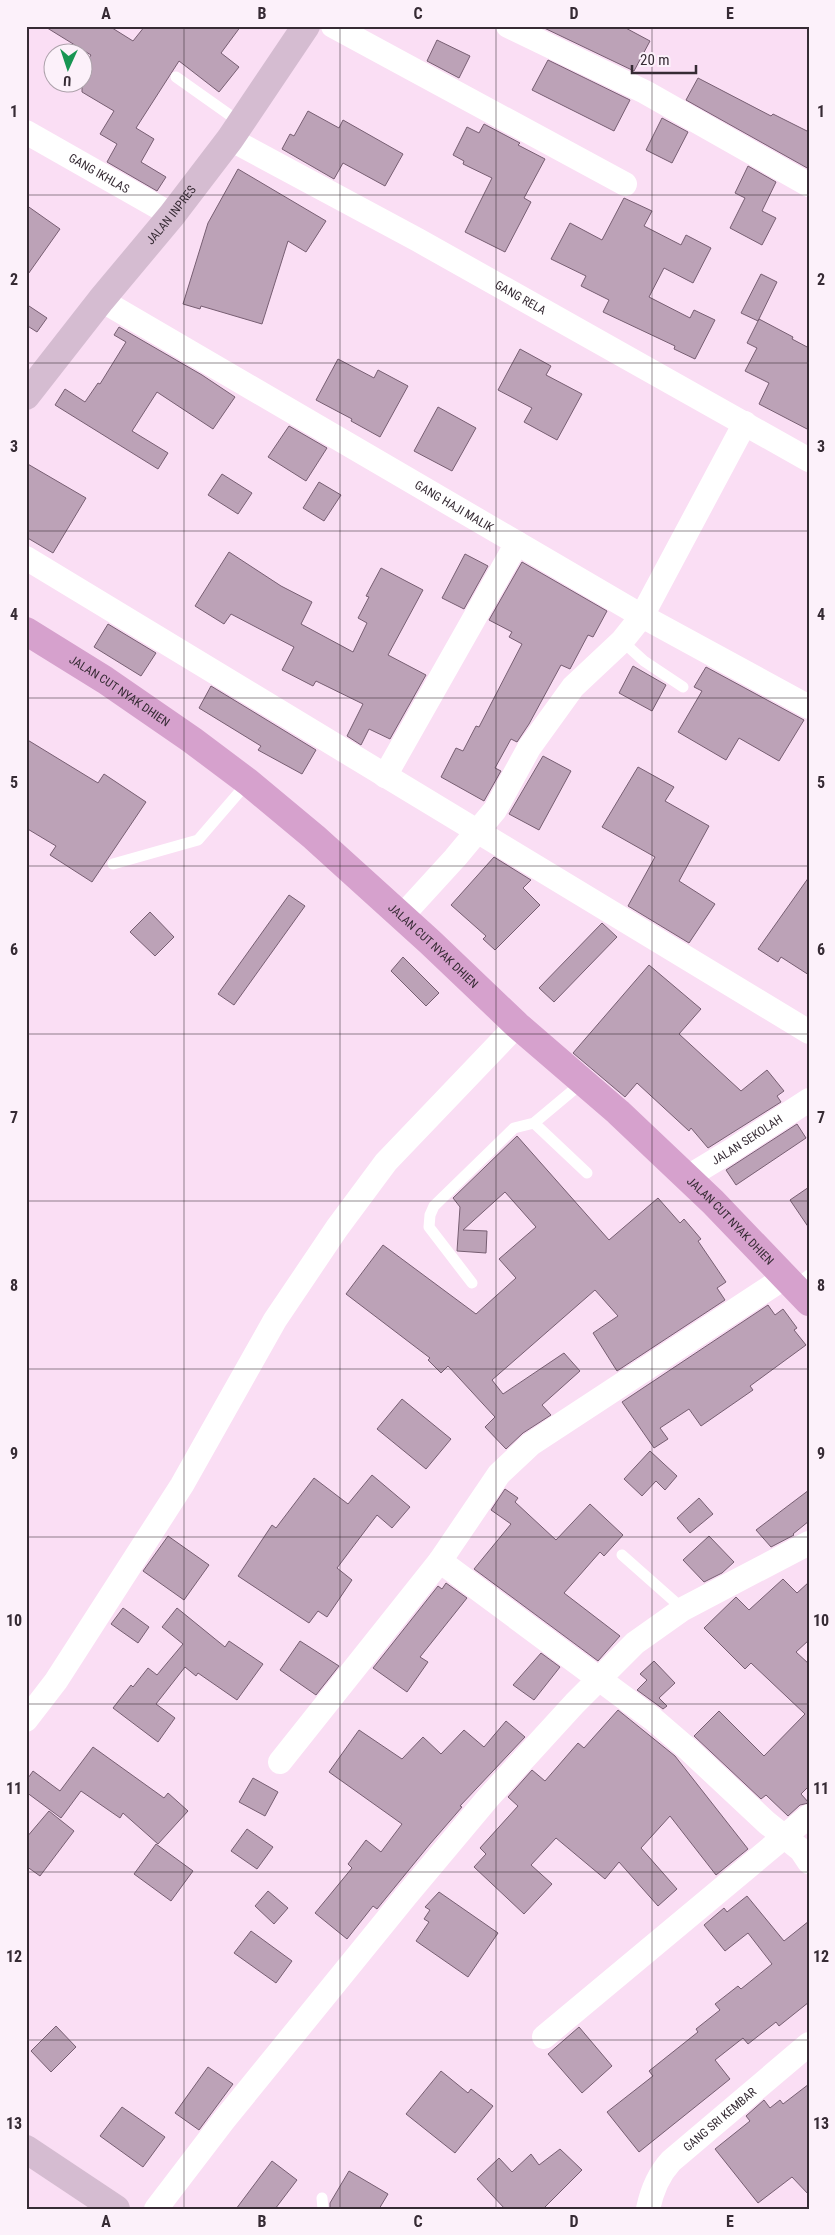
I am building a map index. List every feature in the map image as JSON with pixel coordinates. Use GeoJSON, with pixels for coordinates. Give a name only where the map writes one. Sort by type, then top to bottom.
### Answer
{"type":"FeatureCollection","features":[{"type":"Feature","properties":{"kind":"main road","name":"JALAN CUT NYAK DHIEN"},"geometry":{"type":"LineString","coordinates":[[26,631],[176,729],[248,782],[314,837],[402,916],[516,1025],[618,1112],[799,1285]]}},
{"type":"Feature","properties":{"kind":"street","name":"JALAN INPRES"},"geometry":{"type":"LineString","coordinates":[[26,396],[101,300],[172,215],[236,131],[306,26]]}},
{"type":"Feature","properties":{"kind":"street"},"geometry":{"type":"LineString","coordinates":[[333,26],[625,184]]}},
{"type":"Feature","properties":{"kind":"street"},"geometry":{"type":"LineString","coordinates":[[508,26],[645,92],[809,185]]}},
{"type":"Feature","properties":{"kind":"street","name":"GANG RELA"},"geometry":{"type":"LineString","coordinates":[[236,131],[427,245],[809,460]]}},
{"type":"Feature","properties":{"kind":"street","name":"GANG IKHLAS"},"geometry":{"type":"LineString","coordinates":[[26,132],[172,215]]}},
{"type":"Feature","properties":{"kind":"street","name":"GANG HAJI MALIK"},"geometry":{"type":"LineString","coordinates":[[101,300],[642,616],[809,707]]}},
{"type":"Feature","properties":{"kind":"street"},"geometry":{"type":"LineString","coordinates":[[402,916],[478,832],[495,810],[529,748],[573,687],[622,641],[642,616],[745,423]]}},
{"type":"Feature","properties":{"kind":"street"},"geometry":{"type":"LineString","coordinates":[[385,776],[517,544]]}},
{"type":"Feature","properties":{"kind":"street"},"geometry":{"type":"LineString","coordinates":[[26,558],[809,1032]]}},
{"type":"Feature","properties":{"kind":"street"},"geometry":{"type":"LineString","coordinates":[[26,1720],[56,1681],[182,1484],[275,1320],[336,1228],[386,1162],[516,1025]]}},
{"type":"Feature","properties":{"kind":"street","name":"JALAN SEKOLAH"},"geometry":{"type":"LineString","coordinates":[[686,1178],[809,1100]]}},
{"type":"Feature","properties":{"kind":"street"},"geometry":{"type":"LineString","coordinates":[[280,1762],[440,1561],[500,1474],[531,1444],[799,1285]]}},
{"type":"Feature","properties":{"kind":"street"},"geometry":{"type":"LineString","coordinates":[[156,2209],[224,2120],[488,1798],[599,1679],[635,1643],[683,1609],[809,1543]]}},
{"type":"Feature","properties":{"kind":"street"},"geometry":{"type":"LineString","coordinates":[[440,1561],[654,1719],[804,1854],[809,1862]]}},
{"type":"Feature","properties":{"kind":"street"},"geometry":{"type":"LineString","coordinates":[[544,2037],[809,1816]]}},
{"type":"Feature","properties":{"kind":"street","name":"GANG SRI KEMBAR"},"geometry":{"type":"LineString","coordinates":[[648,2209],[655,2183],[661,2172],[671,2161],[809,2044]]}},
{"type":"Feature","properties":{"kind":"street"},"geometry":{"type":"LineString","coordinates":[[26,2149],[116,2209]]}},
{"type":"Feature","properties":{"kind":"lane"},"geometry":{"type":"LineString","coordinates":[[176,76],[236,131]]}},
{"type":"Feature","properties":{"kind":"lane"},"geometry":{"type":"LineString","coordinates":[[622,641],[644,661],[682,687]]}},
{"type":"Feature","properties":{"kind":"lane"},"geometry":{"type":"LineString","coordinates":[[113,864],[198,840],[248,782]]}},
{"type":"Feature","properties":{"kind":"lane"},"geometry":{"type":"LineString","coordinates":[[472,1283],[429,1227],[430,1215],[434,1206],[445,1193],[514,1128],[534,1123],[583,1082]]}},
{"type":"Feature","properties":{"kind":"lane"},"geometry":{"type":"LineString","coordinates":[[534,1123],[587,1173]]}},
{"type":"Feature","properties":{"kind":"lane"},"geometry":{"type":"LineString","coordinates":[[622,1555],[683,1609]]}},
{"type":"Feature","properties":{"kind":"building"},"geometry":{"type":"Polygon","coordinates":[[[44,26],[109,26],[133,41],[145,26],[241,26],[221,53],[239,67],[219,92],[179,61],[136,128],[154,139],[141,162],[166,177],[157,191],[107,162],[117,144],[100,134],[114,111],[82,92],[92,92],[92,42],[70,42],[44,26]]]}},
{"type":"Feature","properties":{"kind":"building"},"geometry":{"type":"Polygon","coordinates":[[[540,26],[622,26],[650,41],[634,71],[540,26]]]}},
{"type":"Feature","properties":{"kind":"building"},"geometry":{"type":"Polygon","coordinates":[[[437,40],[470,56],[459,78],[427,61],[437,40]]]}},
{"type":"Feature","properties":{"kind":"building"},"geometry":{"type":"Polygon","coordinates":[[[548,60],[630,100],[614,131],[532,90],[548,60]]]}},
{"type":"Feature","properties":{"kind":"building"},"geometry":{"type":"Polygon","coordinates":[[[698,78],[771,116],[773,114],[809,132],[809,169],[686,100],[698,78]]]}},
{"type":"Feature","properties":{"kind":"building"},"geometry":{"type":"Polygon","coordinates":[[[308,111],[339,128],[343,120],[403,154],[385,186],[343,163],[334,179],[282,149],[290,134],[294,136],[308,111]]]}},
{"type":"Feature","properties":{"kind":"building"},"geometry":{"type":"Polygon","coordinates":[[[662,118],[688,132],[672,163],[646,150],[662,118]]]}},
{"type":"Feature","properties":{"kind":"building"},"geometry":{"type":"Polygon","coordinates":[[[484,124],[545,159],[524,198],[531,202],[505,252],[465,232],[492,178],[463,164],[464,161],[453,155],[467,127],[479,133],[484,124]]]}},
{"type":"Feature","properties":{"kind":"building"},"geometry":{"type":"Polygon","coordinates":[[[748,166],[776,182],[762,211],[776,218],[762,245],[730,228],[745,198],[735,193],[748,166]]]}},
{"type":"Feature","properties":{"kind":"building"},"geometry":{"type":"Polygon","coordinates":[[[238,169],[326,221],[306,252],[288,241],[262,324],[201,306],[200,309],[183,304],[208,223],[238,169]]]}},
{"type":"Feature","properties":{"kind":"building"},"geometry":{"type":"Polygon","coordinates":[[[624,198],[652,211],[644,226],[681,245],[686,235],[711,248],[693,283],[664,268],[649,297],[690,318],[694,310],[715,320],[695,359],[674,349],[675,346],[603,312],[609,300],[581,286],[586,276],[551,259],[570,223],[602,240],[624,198]]]}},
{"type":"Feature","properties":{"kind":"building"},"geometry":{"type":"Polygon","coordinates":[[[26,205],[60,229],[26,277],[26,205]]]}},
{"type":"Feature","properties":{"kind":"building"},"geometry":{"type":"Polygon","coordinates":[[[761,274],[777,282],[758,321],[741,313],[761,274]]]}},
{"type":"Feature","properties":{"kind":"building"},"geometry":{"type":"Polygon","coordinates":[[[26,304],[47,318],[37,332],[26,325],[26,304]]]}},
{"type":"Feature","properties":{"kind":"building"},"geometry":{"type":"Polygon","coordinates":[[[759,319],[809,348],[809,430],[759,404],[769,383],[745,371],[757,348],[747,343],[759,319]]]}},
{"type":"Feature","properties":{"kind":"building"},"geometry":{"type":"Polygon","coordinates":[[[119,327],[202,375],[235,397],[213,429],[157,392],[132,431],[168,453],[158,469],[55,405],[65,389],[85,402],[98,383],[100,384],[126,342],[114,335],[119,327]]]}},
{"type":"Feature","properties":{"kind":"building"},"geometry":{"type":"Polygon","coordinates":[[[520,349],[551,366],[546,375],[582,394],[557,440],[524,422],[532,408],[498,390],[520,349]]]}},
{"type":"Feature","properties":{"kind":"building"},"geometry":{"type":"Polygon","coordinates":[[[338,359],[374,378],[378,370],[408,386],[380,437],[351,421],[352,419],[316,400],[338,359]]]}},
{"type":"Feature","properties":{"kind":"building"},"geometry":{"type":"Polygon","coordinates":[[[438,407],[476,428],[452,471],[414,451],[438,407]]]}},
{"type":"Feature","properties":{"kind":"building"},"geometry":{"type":"Polygon","coordinates":[[[289,426],[327,448],[306,481],[268,457],[289,426]]]}},
{"type":"Feature","properties":{"kind":"building"},"geometry":{"type":"Polygon","coordinates":[[[26,463],[86,498],[53,553],[26,537],[26,463]]]}},
{"type":"Feature","properties":{"kind":"building"},"geometry":{"type":"Polygon","coordinates":[[[222,474],[252,493],[238,514],[208,495],[222,474]]]}},
{"type":"Feature","properties":{"kind":"building"},"geometry":{"type":"Polygon","coordinates":[[[319,482],[341,495],[324,521],[303,508],[319,482]]]}},
{"type":"Feature","properties":{"kind":"building"},"geometry":{"type":"Polygon","coordinates":[[[229,552],[281,586],[312,602],[301,624],[353,652],[367,623],[358,618],[369,597],[366,596],[381,568],[423,590],[388,655],[426,675],[390,739],[369,729],[361,745],[347,736],[363,704],[316,681],[313,686],[282,670],[294,647],[231,614],[224,624],[195,606],[229,552]]]}},
{"type":"Feature","properties":{"kind":"building"},"geometry":{"type":"Polygon","coordinates":[[[465,554],[488,566],[464,609],[442,598],[465,554]]]}},
{"type":"Feature","properties":{"kind":"building"},"geometry":{"type":"Polygon","coordinates":[[[522,562],[607,611],[593,637],[588,635],[570,669],[561,665],[517,742],[511,739],[495,768],[501,771],[484,801],[441,777],[456,748],[463,751],[476,726],[479,727],[522,644],[509,637],[512,632],[489,620],[522,562]]]}},
{"type":"Feature","properties":{"kind":"building"},"geometry":{"type":"Polygon","coordinates":[[[108,624],[156,653],[141,676],[94,647],[108,624]]]}},
{"type":"Feature","properties":{"kind":"building"},"geometry":{"type":"Polygon","coordinates":[[[633,666],[666,685],[652,711],[619,693],[633,666]]]}},
{"type":"Feature","properties":{"kind":"building"},"geometry":{"type":"Polygon","coordinates":[[[706,667],[804,720],[779,761],[739,738],[726,760],[678,732],[702,691],[694,687],[706,667]]]}},
{"type":"Feature","properties":{"kind":"building"},"geometry":{"type":"Polygon","coordinates":[[[211,686],[316,750],[302,774],[258,750],[261,746],[199,708],[211,686]]]}},
{"type":"Feature","properties":{"kind":"building"},"geometry":{"type":"Polygon","coordinates":[[[26,739],[98,783],[104,774],[146,802],[92,882],[50,855],[56,846],[26,828],[26,739]]]}},
{"type":"Feature","properties":{"kind":"building"},"geometry":{"type":"Polygon","coordinates":[[[543,756],[571,771],[539,830],[509,814],[543,756]]]}},
{"type":"Feature","properties":{"kind":"building"},"geometry":{"type":"Polygon","coordinates":[[[638,767],[674,787],[665,801],[709,826],[679,881],[715,904],[689,943],[628,906],[655,857],[602,827],[638,767]]]}},
{"type":"Feature","properties":{"kind":"building"},"geometry":{"type":"Polygon","coordinates":[[[494,857],[531,880],[523,888],[540,905],[495,950],[483,939],[486,936],[451,905],[494,857]]]}},
{"type":"Feature","properties":{"kind":"building"},"geometry":{"type":"Polygon","coordinates":[[[809,877],[809,975],[781,957],[778,962],[758,949],[809,877]]]}},
{"type":"Feature","properties":{"kind":"building"},"geometry":{"type":"Polygon","coordinates":[[[289,895],[305,906],[234,1005],[218,994],[289,895]]]}},
{"type":"Feature","properties":{"kind":"building"},"geometry":{"type":"Polygon","coordinates":[[[150,912],[174,937],[155,956],[130,932],[150,912]]]}},
{"type":"Feature","properties":{"kind":"building"},"geometry":{"type":"Polygon","coordinates":[[[602,923],[617,937],[554,1002],[539,988],[602,923]]]}},
{"type":"Feature","properties":{"kind":"building"},"geometry":{"type":"Polygon","coordinates":[[[403,957],[439,993],[426,1006],[391,971],[403,957]]]}},
{"type":"Feature","properties":{"kind":"building"},"geometry":{"type":"Polygon","coordinates":[[[649,965],[701,1009],[679,1034],[741,1091],[767,1070],[784,1091],[777,1096],[781,1102],[708,1148],[691,1128],[689,1131],[637,1083],[625,1097],[573,1053],[649,965]]]}},
{"type":"Feature","properties":{"kind":"building"},"geometry":{"type":"Polygon","coordinates":[[[797,1124],[806,1138],[736,1185],[726,1170],[797,1124]]]}},
{"type":"Feature","properties":{"kind":"building"},"geometry":{"type":"Polygon","coordinates":[[[517,1136],[609,1240],[658,1198],[680,1223],[684,1219],[701,1239],[698,1241],[726,1282],[717,1288],[725,1300],[617,1371],[593,1333],[618,1316],[595,1290],[492,1380],[503,1394],[564,1353],[580,1371],[542,1405],[551,1415],[523,1433],[506,1449],[485,1427],[495,1417],[448,1366],[441,1373],[428,1360],[430,1358],[346,1294],[383,1245],[476,1314],[516,1278],[499,1259],[536,1227],[505,1192],[463,1230],[487,1231],[486,1253],[457,1251],[460,1207],[453,1198],[517,1136]]]}},
{"type":"Feature","properties":{"kind":"building"},"geometry":{"type":"Polygon","coordinates":[[[809,1187],[809,1228],[790,1200],[809,1187]]]}},
{"type":"Feature","properties":{"kind":"building"},"geometry":{"type":"Polygon","coordinates":[[[768,1305],[775,1315],[783,1309],[797,1328],[794,1330],[806,1345],[750,1386],[753,1390],[701,1426],[689,1409],[660,1428],[668,1439],[654,1448],[622,1402],[768,1305]]]}},
{"type":"Feature","properties":{"kind":"building"},"geometry":{"type":"Polygon","coordinates":[[[402,1399],[451,1439],[426,1469],[377,1429],[402,1399]]]}},
{"type":"Feature","properties":{"kind":"building"},"geometry":{"type":"Polygon","coordinates":[[[650,1451],[677,1476],[665,1490],[656,1481],[642,1496],[624,1479],[650,1451]]]}},
{"type":"Feature","properties":{"kind":"building"},"geometry":{"type":"Polygon","coordinates":[[[372,1475],[410,1507],[392,1528],[377,1515],[337,1568],[352,1580],[327,1617],[318,1611],[309,1623],[238,1576],[272,1525],[276,1528],[314,1478],[348,1504],[372,1475]]]}},
{"type":"Feature","properties":{"kind":"building"},"geometry":{"type":"Polygon","coordinates":[[[505,1489],[518,1498],[515,1502],[556,1540],[590,1504],[623,1535],[604,1556],[600,1552],[564,1593],[620,1636],[598,1661],[474,1569],[511,1524],[491,1510],[505,1489]]]}},
{"type":"Feature","properties":{"kind":"building"},"geometry":{"type":"Polygon","coordinates":[[[809,1490],[809,1521],[794,1535],[771,1547],[756,1530],[809,1490]]]}},
{"type":"Feature","properties":{"kind":"building"},"geometry":{"type":"Polygon","coordinates":[[[699,1498],[713,1514],[690,1533],[677,1518],[699,1498]]]}},
{"type":"Feature","properties":{"kind":"building"},"geometry":{"type":"Polygon","coordinates":[[[168,1536],[209,1565],[184,1600],[143,1571],[168,1536]]]}},
{"type":"Feature","properties":{"kind":"building"},"geometry":{"type":"Polygon","coordinates":[[[709,1536],[734,1562],[722,1573],[704,1582],[683,1560],[709,1536]]]}},
{"type":"Feature","properties":{"kind":"building"},"geometry":{"type":"Polygon","coordinates":[[[783,1579],[797,1593],[809,1582],[809,1640],[796,1652],[809,1664],[809,1786],[801,1794],[809,1803],[800,1805],[788,1816],[766,1795],[761,1799],[694,1736],[719,1711],[764,1756],[805,1714],[751,1663],[745,1669],[704,1628],[736,1597],[749,1610],[783,1579]]]}},
{"type":"Feature","properties":{"kind":"building"},"geometry":{"type":"Polygon","coordinates":[[[446,1583],[467,1598],[420,1657],[428,1662],[407,1692],[373,1668],[438,1586],[442,1589],[446,1583]]]}},
{"type":"Feature","properties":{"kind":"building"},"geometry":{"type":"Polygon","coordinates":[[[123,1608],[149,1627],[138,1643],[111,1624],[123,1608]]]}},
{"type":"Feature","properties":{"kind":"building"},"geometry":{"type":"Polygon","coordinates":[[[177,1608],[225,1647],[229,1641],[263,1664],[237,1700],[198,1673],[196,1676],[185,1667],[156,1704],[175,1718],[158,1742],[113,1708],[131,1685],[133,1687],[148,1668],[157,1675],[183,1644],[162,1627],[177,1608]]]}},
{"type":"Feature","properties":{"kind":"building"},"geometry":{"type":"Polygon","coordinates":[[[300,1641],[339,1666],[316,1695],[280,1670],[300,1641]]]}},
{"type":"Feature","properties":{"kind":"building"},"geometry":{"type":"Polygon","coordinates":[[[541,1653],[560,1667],[534,1700],[513,1685],[541,1653]]]}},
{"type":"Feature","properties":{"kind":"building"},"geometry":{"type":"Polygon","coordinates":[[[654,1661],[675,1683],[659,1698],[667,1706],[663,1709],[637,1690],[647,1680],[640,1674],[654,1661]]]}},
{"type":"Feature","properties":{"kind":"building"},"geometry":{"type":"Polygon","coordinates":[[[618,1710],[675,1756],[748,1849],[716,1875],[670,1816],[641,1848],[677,1889],[658,1906],[619,1862],[605,1879],[556,1838],[531,1865],[552,1884],[524,1914],[474,1867],[486,1854],[480,1848],[518,1806],[508,1797],[532,1770],[545,1781],[578,1743],[584,1748],[618,1710]]]}},
{"type":"Feature","properties":{"kind":"building"},"geometry":{"type":"Polygon","coordinates":[[[506,1721],[525,1737],[460,1806],[462,1807],[377,1909],[373,1906],[347,1939],[315,1913],[352,1868],[348,1864],[366,1840],[381,1852],[402,1824],[329,1772],[359,1730],[402,1759],[423,1737],[441,1754],[464,1730],[484,1747],[506,1721]]]}},
{"type":"Feature","properties":{"kind":"building"},"geometry":{"type":"Polygon","coordinates":[[[93,1747],[164,1798],[168,1793],[188,1811],[158,1844],[123,1813],[120,1818],[81,1791],[61,1818],[26,1792],[26,1781],[33,1771],[60,1791],[93,1747]]]}},
{"type":"Feature","properties":{"kind":"building"},"geometry":{"type":"Polygon","coordinates":[[[253,1778],[278,1792],[265,1816],[239,1802],[253,1778]]]}},
{"type":"Feature","properties":{"kind":"building"},"geometry":{"type":"Polygon","coordinates":[[[49,1811],[74,1831],[40,1876],[26,1866],[26,1838],[49,1811]]]}},
{"type":"Feature","properties":{"kind":"building"},"geometry":{"type":"Polygon","coordinates":[[[247,1829],[273,1847],[257,1869],[231,1851],[247,1829]]]}},
{"type":"Feature","properties":{"kind":"building"},"geometry":{"type":"Polygon","coordinates":[[[156,1844],[193,1871],[171,1901],[134,1874],[156,1844]]]}},
{"type":"Feature","properties":{"kind":"building"},"geometry":{"type":"Polygon","coordinates":[[[268,1891],[288,1908],[274,1924],[255,1906],[268,1891]]]}},
{"type":"Feature","properties":{"kind":"building"},"geometry":{"type":"Polygon","coordinates":[[[439,1892],[498,1933],[468,1977],[416,1941],[429,1922],[424,1919],[430,1910],[425,1907],[439,1892]]]}},
{"type":"Feature","properties":{"kind":"building"},"geometry":{"type":"Polygon","coordinates":[[[747,1896],[784,1941],[809,1921],[809,2002],[779,2026],[776,2022],[748,2044],[743,2038],[715,2060],[730,2079],[639,2152],[607,2112],[653,2076],[649,2071],[698,2032],[696,2029],[720,2010],[715,2004],[738,1986],[741,1989],[772,1964],[748,1933],[725,1951],[704,1925],[724,1908],[727,1912],[747,1896]]]}},
{"type":"Feature","properties":{"kind":"building"},"geometry":{"type":"Polygon","coordinates":[[[251,1931],[292,1961],[276,1983],[234,1953],[251,1931]]]}},
{"type":"Feature","properties":{"kind":"building"},"geometry":{"type":"Polygon","coordinates":[[[56,2026],[76,2047],[51,2072],[31,2051],[56,2026]]]}},
{"type":"Feature","properties":{"kind":"building"},"geometry":{"type":"Polygon","coordinates":[[[579,2027],[612,2066],[582,2093],[548,2054],[579,2027]]]}},
{"type":"Feature","properties":{"kind":"building"},"geometry":{"type":"Polygon","coordinates":[[[208,2067],[233,2084],[199,2130],[175,2113],[208,2067]]]}},
{"type":"Feature","properties":{"kind":"building"},"geometry":{"type":"Polygon","coordinates":[[[441,2071],[468,2093],[471,2089],[493,2106],[455,2153],[406,2114],[441,2071]]]}},
{"type":"Feature","properties":{"kind":"building"},"geometry":{"type":"Polygon","coordinates":[[[809,2084],[809,2195],[792,2177],[758,2203],[715,2149],[750,2121],[746,2116],[764,2100],[770,2108],[780,2100],[783,2104],[809,2084]]]}},
{"type":"Feature","properties":{"kind":"building"},"geometry":{"type":"Polygon","coordinates":[[[122,2107],[165,2137],[143,2167],[100,2136],[122,2107]]]}},
{"type":"Feature","properties":{"kind":"building"},"geometry":{"type":"Polygon","coordinates":[[[560,2149],[582,2170],[543,2209],[505,2209],[477,2179],[499,2158],[512,2172],[531,2154],[539,2165],[560,2149]]]}},
{"type":"Feature","properties":{"kind":"building"},"geometry":{"type":"Polygon","coordinates":[[[272,2161],[297,2180],[275,2209],[236,2209],[272,2161]]]}},
{"type":"Feature","properties":{"kind":"building"},"geometry":{"type":"Polygon","coordinates":[[[349,2171],[388,2194],[379,2209],[330,2209],[330,2203],[349,2171]]]}}]}
